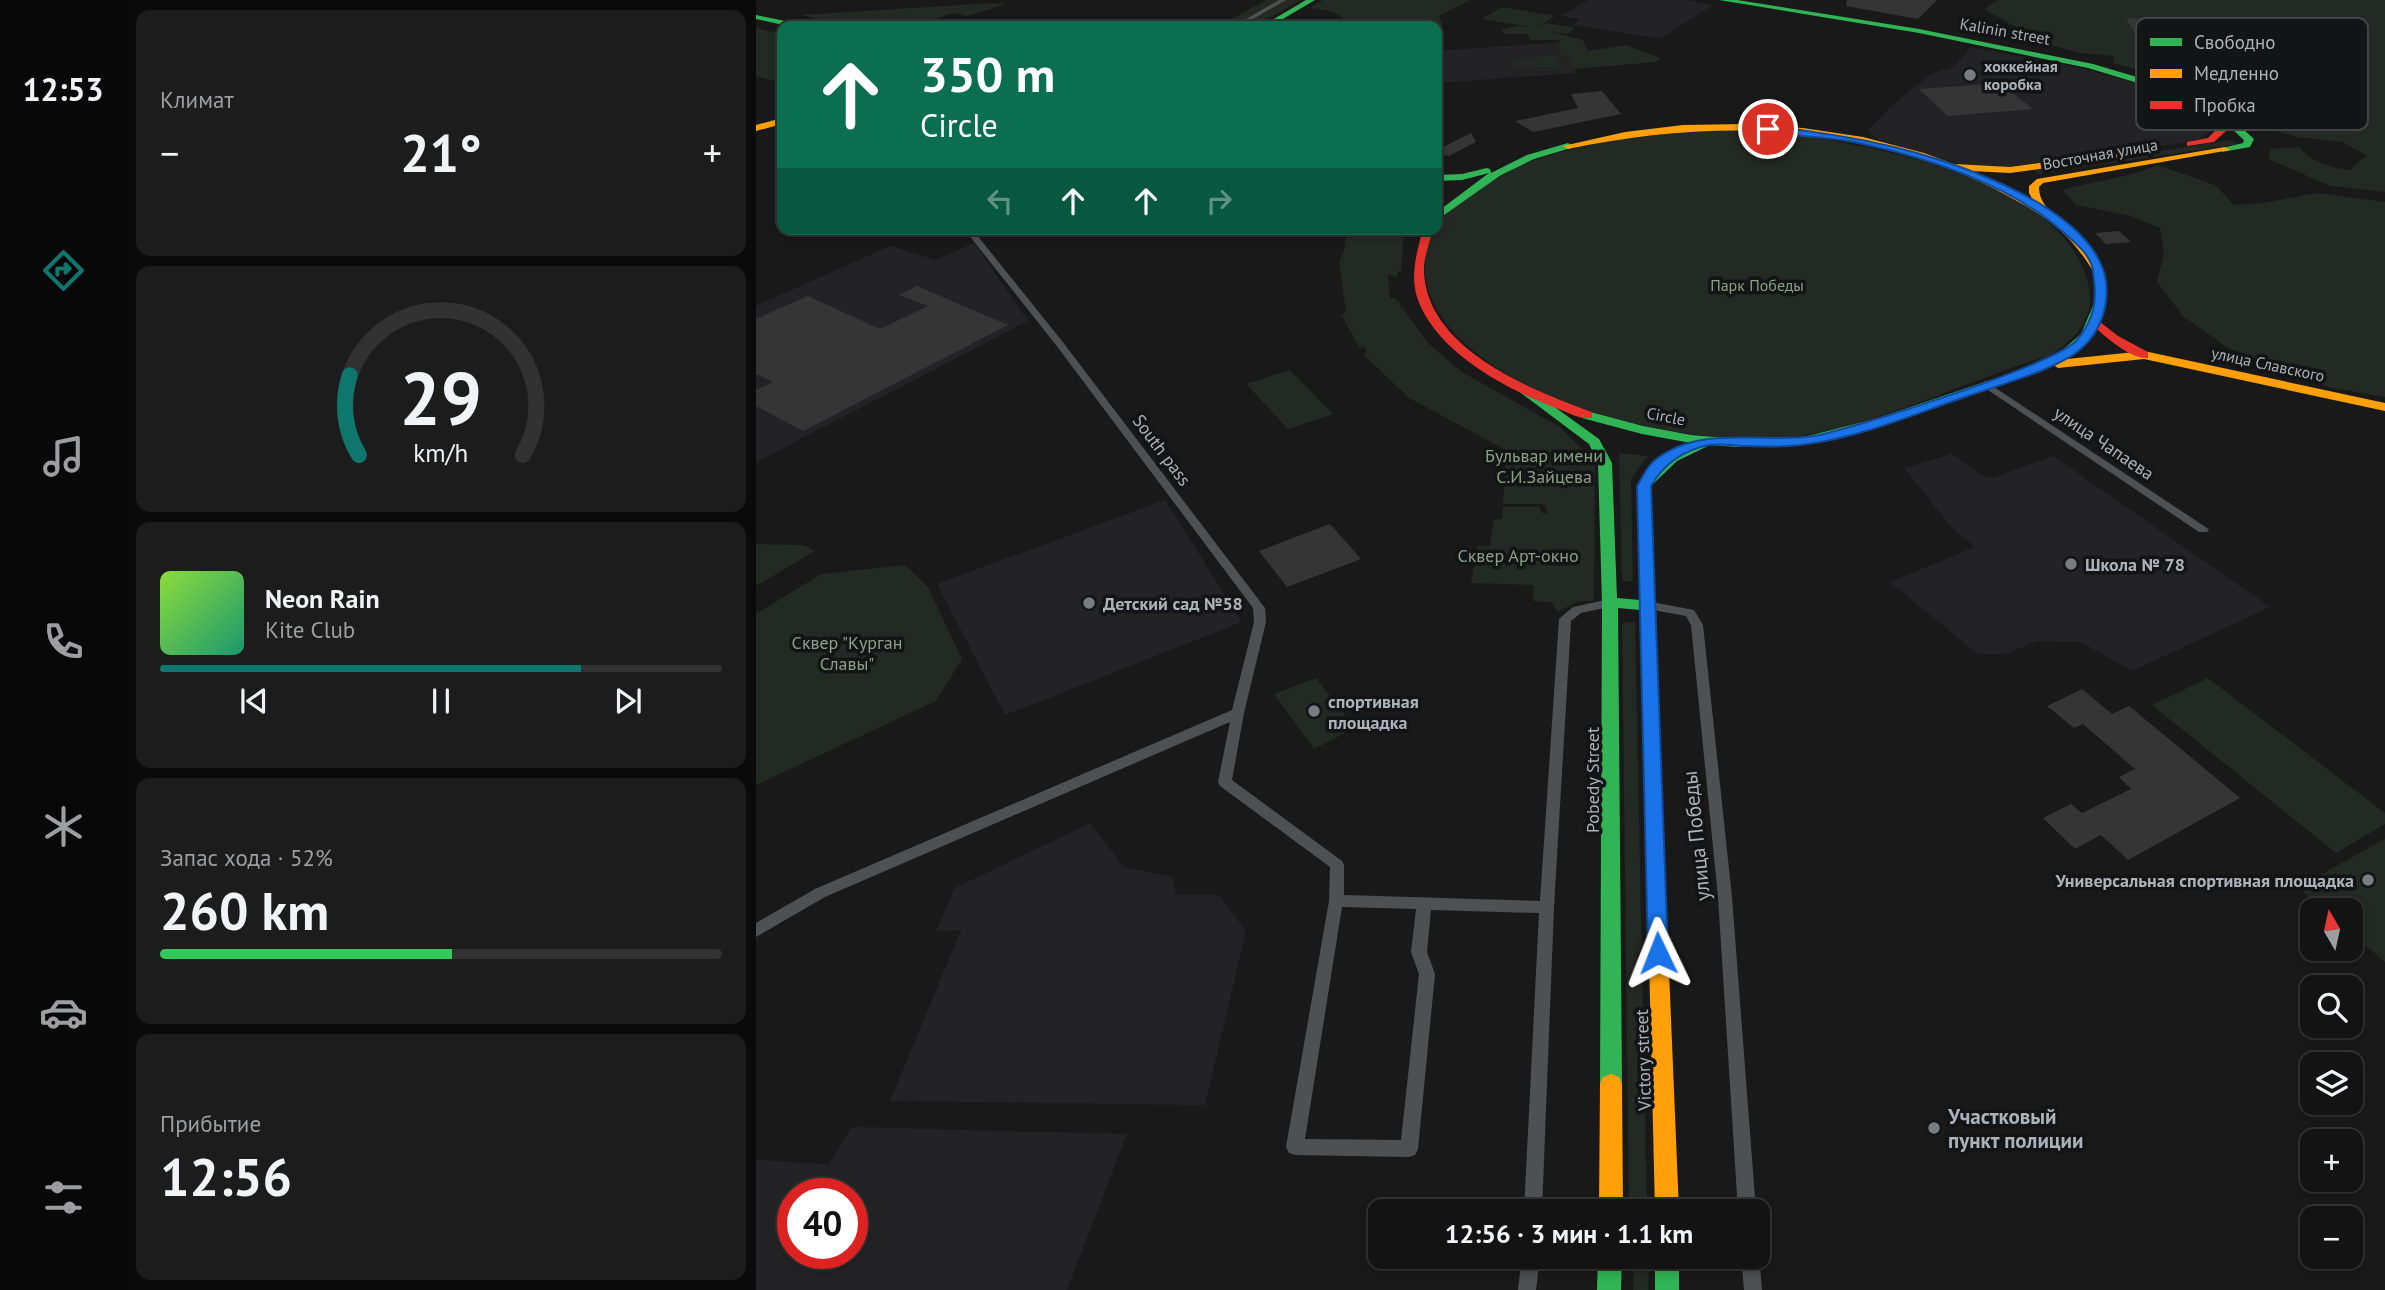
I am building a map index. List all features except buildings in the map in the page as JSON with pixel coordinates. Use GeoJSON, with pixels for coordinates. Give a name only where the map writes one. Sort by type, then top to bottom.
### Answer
{"type":"FeatureCollection","features":[{"type":"Feature","properties":{"kind":"main road"},"geometry":{"type":"LineString","coordinates":[[1275,21],[1311,0]]}},
{"type":"Feature","properties":{"kind":"main road","name":"Kalinin street"},"geometry":{"type":"LineString","coordinates":[[1723,0],[2069,60],[2136,79]]}},
{"type":"Feature","properties":{"kind":"main road"},"geometry":{"type":"LineString","coordinates":[[756,17],[777,22]]}},
{"type":"Feature","properties":{"kind":"main road"},"geometry":{"type":"LineString","coordinates":[[756,25],[777,30]]}},
{"type":"Feature","properties":{"kind":"main road"},"geometry":{"type":"LineString","coordinates":[[756,128],[777,122]]}},
{"type":"Feature","properties":{"kind":"main road","name":"Circle"},"geometry":{"type":"LineString","coordinates":[[1425,235],[1419,248],[1415,276],[1425,308],[1443,332],[1469,358],[1520,388],[1608,422],[1708,441],[1780,443],[1816,439],[1878,422],[2036,368],[2075,348],[2095,321],[2103,299],[2098,265],[2082,243],[2043,209],[1952,166],[1899,149],[1793,131],[1733,128],[1625,134],[1558,149],[1521,161],[1476,184],[1442,211]]}},
{"type":"Feature","properties":{"kind":"main road"},"geometry":{"type":"LineString","coordinates":[[1952,166],[2010,170],[2194,144],[2211,140],[2221,130]]}},
{"type":"Feature","properties":{"kind":"main road","name":"Kalinin street"},"geometry":{"type":"LineString","coordinates":[[2239,148],[2247,145],[2249,139],[2243,130]]}},
{"type":"Feature","properties":{"kind":"main road","name":"Восточная улица"},"geometry":{"type":"LineString","coordinates":[[2043,209],[2034,193],[2034,186],[2040,181],[2239,148]]}},
{"type":"Feature","properties":{"kind":"main road"},"geometry":{"type":"LineString","coordinates":[[1442,178],[1477,174],[1521,161]]}},
{"type":"Feature","properties":{"kind":"main road"},"geometry":{"type":"LineString","coordinates":[[1419,248],[1420,235]]}},
{"type":"Feature","properties":{"kind":"main road"},"geometry":{"type":"LineString","coordinates":[[2095,321],[2114,338],[2144,355]]}},
{"type":"Feature","properties":{"kind":"main road"},"geometry":{"type":"LineString","coordinates":[[2036,368],[2084,359],[2144,355]]}},
{"type":"Feature","properties":{"kind":"main road","name":"улица Славского"},"geometry":{"type":"LineString","coordinates":[[2144,355],[2385,407]]}},
{"type":"Feature","properties":{"kind":"main road","name":"Pobedy Street"},"geometry":{"type":"LineString","coordinates":[[1520,388],[1594,442],[1605,463],[1610,603],[1611,1199]]}},
{"type":"Feature","properties":{"kind":"main road","name":"Victory street"},"geometry":{"type":"LineString","coordinates":[[1667,1199],[1644,486],[1658,464],[1678,452],[1708,441]]}},
{"type":"Feature","properties":{"kind":"main road"},"geometry":{"type":"LineString","coordinates":[[1610,603],[1646,605]]}},
{"type":"Feature","properties":{"kind":"main road"},"geometry":{"type":"LineString","coordinates":[[1609,1290],[1610,1269]]}},
{"type":"Feature","properties":{"kind":"main road"},"geometry":{"type":"LineString","coordinates":[[1667,1269],[1667,1290]]}},
{"type":"Feature","properties":{"kind":"street"},"geometry":{"type":"LineString","coordinates":[[1246,21],[1283,0]]}},
{"type":"Feature","properties":{"kind":"street","name":"South pass"},"geometry":{"type":"LineString","coordinates":[[973,235],[1059,343],[1255,601],[1261,621],[1224,782],[1337,865],[1336,901]]}},
{"type":"Feature","properties":{"kind":"street","name":"улица Чапаева"},"geometry":{"type":"LineString","coordinates":[[1985,384],[2203,530]]}},
{"type":"Feature","properties":{"kind":"street"},"geometry":{"type":"LineString","coordinates":[[1534,1199],[1547,907],[1565,619],[1577,610],[1610,603]]}},
{"type":"Feature","properties":{"kind":"street","name":"улица Победы"},"geometry":{"type":"LineString","coordinates":[[1646,605],[1694,619],[1725,897],[1746,1199]]}},
{"type":"Feature","properties":{"kind":"street"},"geometry":{"type":"LineString","coordinates":[[756,931],[820,893],[1238,713]]}},
{"type":"Feature","properties":{"kind":"street"},"geometry":{"type":"LineString","coordinates":[[1424,905],[1419,952],[1427,974],[1409,1149],[1295,1147],[1336,901],[1547,907]]}},
{"type":"Feature","properties":{"kind":"street"},"geometry":{"type":"LineString","coordinates":[[1527,1290],[1529,1269]]}},
{"type":"Feature","properties":{"kind":"street"},"geometry":{"type":"LineString","coordinates":[[1751,1269],[1753,1290]]}},
{"type":"Feature","properties":{"kind":"shaded area"},"geometry":{"type":"Polygon","coordinates":[[[1588,0],[1686,0],[1713,5],[1660,39],[1573,25],[1580,19],[1561,16],[1588,0]]]}},
{"type":"Feature","properties":{"kind":"shaded area"},"geometry":{"type":"Polygon","coordinates":[[[1562,42],[1578,68],[1574,73],[1442,83],[1442,51],[1562,42]]]}},
{"type":"Feature","properties":{"kind":"shaded area"},"geometry":{"type":"Polygon","coordinates":[[[1971,47],[2081,68],[2136,83],[2136,130],[2210,130],[2202,138],[2188,142],[2007,167],[1968,166],[1879,140],[1868,131],[1890,107],[1931,74],[1954,67],[1971,47]]]}},
{"type":"Feature","properties":{"kind":"shaded area"},"geometry":{"type":"Polygon","coordinates":[[[974,243],[1028,321],[756,462],[756,306],[890,246],[936,260],[974,243]]]}},
{"type":"Feature","properties":{"kind":"shaded area","name":"Школа № 78"},"geometry":{"type":"Polygon","coordinates":[[[1952,454],[1983,476],[1993,478],[2053,456],[2270,607],[2132,671],[2081,642],[2037,641],[2006,654],[1978,654],[1890,582],[1975,547],[1952,528],[1904,468],[1952,454]]]}},
{"type":"Feature","properties":{"kind":"shaded area","name":"Детский сад №58"},"geometry":{"type":"Polygon","coordinates":[[[1165,500],[1242,622],[1005,715],[937,584],[1165,500]]]}},
{"type":"Feature","properties":{"kind":"shaded area"},"geometry":{"type":"Polygon","coordinates":[[[1090,823],[1124,867],[1173,877],[1176,895],[1219,895],[1246,931],[1205,1105],[890,1101],[961,930],[936,931],[955,888],[1090,823]]]}},
{"type":"Feature","properties":{"kind":"shaded area"},"geometry":{"type":"Polygon","coordinates":[[[852,1127],[1127,1134],[1067,1290],[756,1290],[756,1160],[829,1164],[852,1127]]]}},
{"type":"Feature","properties":{"kind":"green space"},"geometry":{"type":"Polygon","coordinates":[[[1266,0],[1301,0],[1264,21],[1228,21],[1266,0]]]}},
{"type":"Feature","properties":{"kind":"green space"},"geometry":{"type":"Polygon","coordinates":[[[1323,0],[1470,0],[1439,16],[1441,21],[1344,21],[1326,10],[1309,8],[1323,0]]]}},
{"type":"Feature","properties":{"kind":"green space"},"geometry":{"type":"Polygon","coordinates":[[[1998,0],[2385,0],[2385,192],[2331,186],[2268,159],[2270,149],[2299,147],[2322,163],[2350,170],[2366,155],[2342,142],[2296,137],[2273,130],[2368,130],[2368,18],[2136,18],[2136,69],[2113,63],[2114,56],[2081,53],[2046,44],[1984,9],[1998,0]]]}},
{"type":"Feature","properties":{"kind":"green space"},"geometry":{"type":"Polygon","coordinates":[[[1006,4],[968,16],[953,13],[929,21],[825,21],[801,15],[1006,4]]]}},
{"type":"Feature","properties":{"kind":"green space"},"geometry":{"type":"Polygon","coordinates":[[[1502,7],[1555,16],[1536,28],[1546,23],[1575,28],[1567,34],[1549,31],[1583,40],[1588,51],[1626,45],[1660,58],[1656,62],[1574,69],[1568,57],[1560,53],[1559,40],[1531,40],[1526,34],[1504,34],[1501,29],[1531,27],[1482,19],[1502,7]]]}},
{"type":"Feature","properties":{"kind":"green space"},"geometry":{"type":"Polygon","coordinates":[[[756,28],[777,33],[777,82],[756,76],[756,28]]]}},
{"type":"Feature","properties":{"kind":"green space"},"geometry":{"type":"Polygon","coordinates":[[[1556,55],[1564,68],[1511,66],[1509,61],[1556,55]]]}},
{"type":"Feature","properties":{"kind":"green space","name":"Парк Победы"},"geometry":{"type":"Polygon","coordinates":[[[1711,131],[1749,131],[1839,142],[1892,153],[1946,169],[1997,189],[2040,216],[2072,248],[2089,288],[2086,320],[2066,344],[2048,356],[1871,419],[1798,436],[1761,439],[1681,433],[1590,411],[1547,395],[1507,374],[1472,350],[1446,323],[1428,291],[1426,253],[1434,235],[1442,235],[1443,217],[1474,189],[1515,167],[1564,152],[1615,141],[1711,131]]]}},
{"type":"Feature","properties":{"kind":"green space"},"geometry":{"type":"Polygon","coordinates":[[[2232,140],[2238,144],[2039,174],[2034,170],[2232,140]]]}},
{"type":"Feature","properties":{"kind":"green space"},"geometry":{"type":"Polygon","coordinates":[[[2157,165],[2215,185],[2234,205],[2263,203],[2317,193],[2385,202],[2385,397],[2328,387],[2228,348],[2183,316],[2157,282],[2164,253],[2160,228],[2131,216],[2076,205],[2062,190],[2157,165]]]}},
{"type":"Feature","properties":{"kind":"green space","name":"Бульвар имени С.И.Зайцева"},"geometry":{"type":"Polygon","coordinates":[[[1347,235],[1404,235],[1401,271],[1398,272],[1397,278],[1388,274],[1390,298],[1401,303],[1400,308],[1402,307],[1428,343],[1462,372],[1560,427],[1590,457],[1586,458],[1588,462],[1595,462],[1594,601],[1579,601],[1557,612],[1552,602],[1533,601],[1534,585],[1471,583],[1477,546],[1490,546],[1494,519],[1502,519],[1503,507],[1540,507],[1541,512],[1547,515],[1546,507],[1542,504],[1503,504],[1506,450],[1409,398],[1364,355],[1367,351],[1363,346],[1360,349],[1342,316],[1346,312],[1339,263],[1346,244],[1343,244],[1347,235]]]}},
{"type":"Feature","properties":{"kind":"green space"},"geometry":{"type":"Polygon","coordinates":[[[1290,370],[1333,414],[1288,429],[1246,384],[1290,370]]]}},
{"type":"Feature","properties":{"kind":"green space"},"geometry":{"type":"Polygon","coordinates":[[[1619,453],[1648,456],[1631,479],[1633,581],[1622,581],[1619,453]]]}},
{"type":"Feature","properties":{"kind":"green space"},"geometry":{"type":"Polygon","coordinates":[[[756,544],[803,545],[815,551],[756,586],[756,544]]]}},
{"type":"Feature","properties":{"kind":"green space","name":"Сквер \"Курган Славы\""},"geometry":{"type":"Polygon","coordinates":[[[905,565],[928,587],[962,659],[936,701],[756,785],[756,614],[821,574],[905,565]]]}},
{"type":"Feature","properties":{"kind":"green space"},"geometry":{"type":"Polygon","coordinates":[[[1635,622],[1647,1199],[1629,1199],[1622,623],[1635,622]]]}},
{"type":"Feature","properties":{"kind":"green space","name":"спортивная площадка"},"geometry":{"type":"Polygon","coordinates":[[[1316,678],[1355,728],[1314,749],[1274,694],[1316,678]]]}},
{"type":"Feature","properties":{"kind":"green space"},"geometry":{"type":"Polygon","coordinates":[[[2208,678],[2385,813],[2385,824],[2336,853],[2152,705],[2208,678]]]}},
{"type":"Feature","properties":{"kind":"green space"},"geometry":{"type":"Polygon","coordinates":[[[2385,839],[2385,962],[2363,943],[2363,898],[2310,898],[2298,887],[2385,839]]]}},
{"type":"Feature","properties":{"kind":"green space"},"geometry":{"type":"Polygon","coordinates":[[[1634,1269],[1649,1269],[1648,1290],[1633,1290],[1634,1269]]]}},
{"type":"Feature","properties":{"kind":"traffic: fast"},"geometry":{"type":"LineString","coordinates":[[1275,21],[1311,0]]}},
{"type":"Feature","properties":{"kind":"traffic: fast"},"geometry":{"type":"LineString","coordinates":[[1723,0],[1919,31],[2090,66],[2136,80]]}},
{"type":"Feature","properties":{"kind":"traffic: fast"},"geometry":{"type":"LineString","coordinates":[[756,17],[777,22]]}},
{"type":"Feature","properties":{"kind":"traffic: fast"},"geometry":{"type":"LineString","coordinates":[[2225,150],[2247,145],[2249,139],[2239,130]]}},
{"type":"Feature","properties":{"kind":"traffic: fast"},"geometry":{"type":"LineString","coordinates":[[1442,213],[1498,172],[1531,157],[1568,146]]}},
{"type":"Feature","properties":{"kind":"traffic: fast"},"geometry":{"type":"LineString","coordinates":[[1442,178],[1462,177],[1487,171]]}},
{"type":"Feature","properties":{"kind":"traffic: fast"},"geometry":{"type":"LineString","coordinates":[[1587,415],[1642,430],[1691,439],[1737,443],[1804,441],[1880,422],[2036,369],[2064,355],[2086,336],[2101,301],[2098,271]]}},
{"type":"Feature","properties":{"kind":"traffic: fast"},"geometry":{"type":"LineString","coordinates":[[1523,390],[1594,442],[1605,463],[1610,603],[1611,1084]]}},
{"type":"Feature","properties":{"kind":"traffic: fast"},"geometry":{"type":"LineString","coordinates":[[1656,874],[1644,486],[1657,470],[1672,458],[1708,441]]}},
{"type":"Feature","properties":{"kind":"traffic: fast"},"geometry":{"type":"LineString","coordinates":[[1610,603],[1646,605]]}},
{"type":"Feature","properties":{"kind":"traffic: fast"},"geometry":{"type":"LineString","coordinates":[[1609,1290],[1610,1269]]}},
{"type":"Feature","properties":{"kind":"traffic: fast"},"geometry":{"type":"LineString","coordinates":[[1667,1269],[1667,1290]]}},
{"type":"Feature","properties":{"kind":"traffic: slow"},"geometry":{"type":"LineString","coordinates":[[756,128],[777,122]]}},
{"type":"Feature","properties":{"kind":"traffic: slow"},"geometry":{"type":"LineString","coordinates":[[1568,146],[1625,134],[1743,126],[1803,130],[1863,140],[1920,155],[1975,176],[2027,202],[2048,215],[2078,240],[2098,271]]}},
{"type":"Feature","properties":{"kind":"traffic: slow"},"geometry":{"type":"LineString","coordinates":[[2043,209],[2034,193],[2034,186],[2040,181],[2225,150]]}},
{"type":"Feature","properties":{"kind":"traffic: slow"},"geometry":{"type":"LineString","coordinates":[[1952,167],[2010,170],[2148,151]]}},
{"type":"Feature","properties":{"kind":"traffic: slow"},"geometry":{"type":"LineString","coordinates":[[2058,364],[2144,355],[2385,407]]}},
{"type":"Feature","properties":{"kind":"traffic: slow"},"geometry":{"type":"LineString","coordinates":[[1656,874],[1667,1199]]}},
{"type":"Feature","properties":{"kind":"traffic: slow"},"geometry":{"type":"LineString","coordinates":[[1611,1084],[1611,1199]]}},
{"type":"Feature","properties":{"kind":"traffic: jam"},"geometry":{"type":"LineString","coordinates":[[2190,144],[2211,140],[2221,130]]}},
{"type":"Feature","properties":{"kind":"traffic: jam"},"geometry":{"type":"LineString","coordinates":[[1426,235],[1419,265],[1423,297],[1438,326],[1462,350],[1491,371],[1523,389],[1587,415]]}},
{"type":"Feature","properties":{"kind":"traffic: jam"},"geometry":{"type":"LineString","coordinates":[[2095,321],[2114,338],[2144,355]]}},
{"type":"Feature","properties":{"kind":"place","name":"хоккейная коробка"},"geometry":{"type":"Point","coordinates":[1970,75]}},
{"type":"Feature","properties":{"kind":"place","name":"Школа № 78"},"geometry":{"type":"Point","coordinates":[2071,564]}},
{"type":"Feature","properties":{"kind":"place","name":"Детский сад №58"},"geometry":{"type":"Point","coordinates":[1089,603]}},
{"type":"Feature","properties":{"kind":"place","name":"спортивная площадка"},"geometry":{"type":"Point","coordinates":[1314,711]}},
{"type":"Feature","properties":{"kind":"place","name":"Универсальная спортивная площадка"},"geometry":{"type":"Point","coordinates":[2368,880]}},
{"type":"Feature","properties":{"kind":"place","name":"Участковый пункт полиции"},"geometry":{"type":"Point","coordinates":[1934,1128]}},
{"type":"Feature","properties":{"kind":"route"},"geometry":{"type":"LineString","coordinates":[[1658,953],[1644,486],[1658,464],[1678,452],[1708,441],[1780,443],[1816,439],[1857,429],[2036,368],[2075,348],[2082,341],[2095,321],[2103,299],[2098,265],[2082,243],[2043,209],[1952,166],[1899,149],[1851,139],[1768,129]]}},
{"type":"Feature","properties":{"kind":"park label","name":"Сквер Арт-окно"},"geometry":{"type":"Point","coordinates":[1518,555]}}]}
